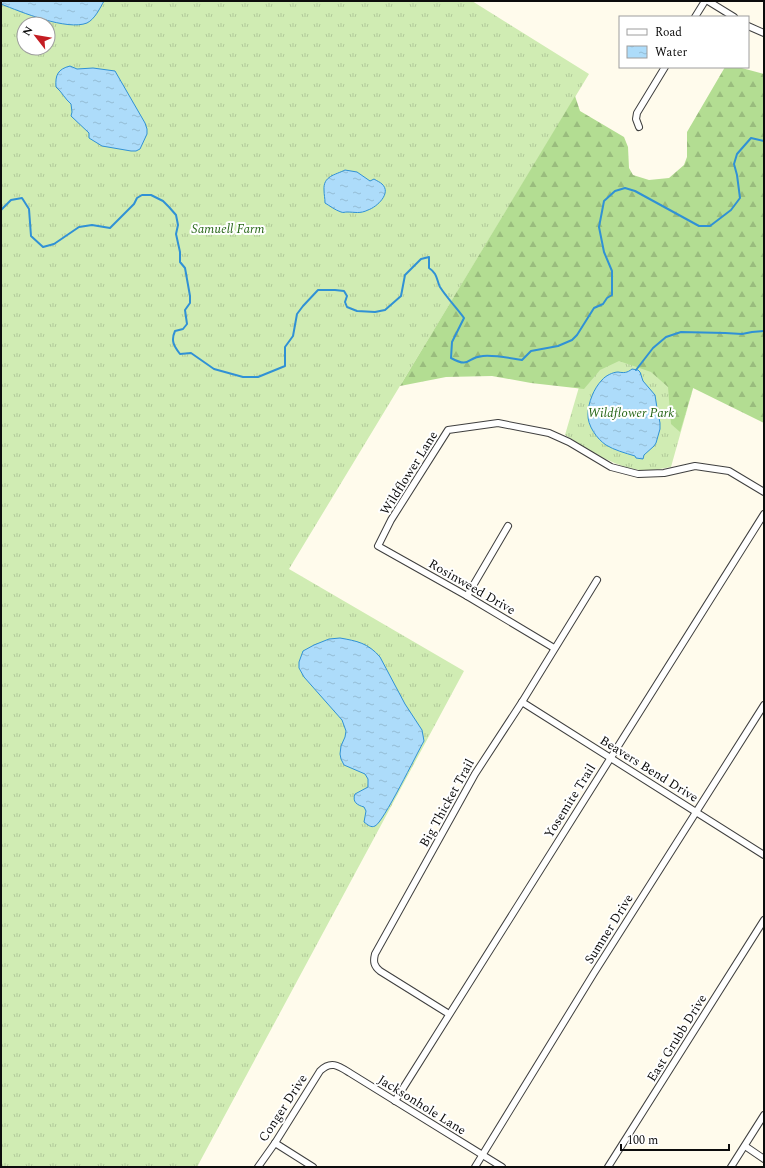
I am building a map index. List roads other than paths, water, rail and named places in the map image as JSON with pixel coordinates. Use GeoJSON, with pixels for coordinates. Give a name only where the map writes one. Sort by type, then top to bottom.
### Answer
{"type":"FeatureCollection","features":[{"type":"Feature","properties":{"kind":"street"},"geometry":{"type":"LineString","coordinates":[[696,16],[705,1]]}},
{"type":"Feature","properties":{"kind":"street"},"geometry":{"type":"LineString","coordinates":[[708,1],[732,16]]}},
{"type":"Feature","properties":{"kind":"street"},"geometry":{"type":"LineString","coordinates":[[749,26],[764,33]]}},
{"type":"Feature","properties":{"kind":"street"},"geometry":{"type":"LineString","coordinates":[[638,127],[636,119],[637,113],[664,68]]}},
{"type":"Feature","properties":{"kind":"street","name":"Wildflower Lane"},"geometry":{"type":"LineString","coordinates":[[378,546],[391,520],[448,430],[498,423],[549,433],[569,442],[611,467],[638,474],[664,473],[695,466],[728,472],[764,492]]}},
{"type":"Feature","properties":{"kind":"street","name":"Yosemite Trail"},"geometry":{"type":"LineString","coordinates":[[395,1101],[764,514]]}},
{"type":"Feature","properties":{"kind":"street"},"geometry":{"type":"LineString","coordinates":[[467,596],[508,526]]}},
{"type":"Feature","properties":{"kind":"street","name":"Rosinweed Drive"},"geometry":{"type":"LineString","coordinates":[[378,546],[467,596],[554,648]]}},
{"type":"Feature","properties":{"kind":"street","name":"Big Thicket Trail"},"geometry":{"type":"LineString","coordinates":[[449,1014],[375,967],[373,962],[374,954],[474,774],[522,702],[597,580]]}},
{"type":"Feature","properties":{"kind":"street","name":"Beavers Bend Drive"},"geometry":{"type":"LineString","coordinates":[[522,702],[764,855]]}},
{"type":"Feature","properties":{"kind":"street","name":"Sumner Drive"},"geometry":{"type":"LineString","coordinates":[[475,1167],[590,980],[764,705]]}},
{"type":"Feature","properties":{"kind":"street","name":"East Grubb Drive"},"geometry":{"type":"LineString","coordinates":[[608,1167],[764,920]]}},
{"type":"Feature","properties":{"kind":"street","name":"Jacksonhole Lane"},"geometry":{"type":"LineString","coordinates":[[330,1064],[336,1065],[350,1073],[502,1167]]}},
{"type":"Feature","properties":{"kind":"street","name":"Conger Drive"},"geometry":{"type":"LineString","coordinates":[[258,1167],[275,1143],[320,1071],[330,1064]]}},
{"type":"Feature","properties":{"kind":"street"},"geometry":{"type":"LineString","coordinates":[[731,1167],[764,1115]]}},
{"type":"Feature","properties":{"kind":"street"},"geometry":{"type":"LineString","coordinates":[[275,1143],[313,1167]]}},
{"type":"Feature","properties":{"kind":"street"},"geometry":{"type":"LineString","coordinates":[[745,1146],[764,1159]]}},
{"type":"Feature","properties":{"kind":"water"},"geometry":{"type":"Polygon","coordinates":[[[1,1],[104,1],[92,19],[87,23],[78,25],[56,23],[56,16],[33,16],[1,4],[1,1]]]}},
{"type":"Feature","properties":{"kind":"water"},"geometry":{"type":"Polygon","coordinates":[[[70,66],[77,69],[93,68],[115,71],[147,129],[147,134],[140,149],[131,151],[102,146],[89,138],[89,133],[71,116],[71,104],[56,87],[58,73],[70,66]]]}},
{"type":"Feature","properties":{"kind":"water"},"geometry":{"type":"Polygon","coordinates":[[[345,170],[357,172],[370,181],[374,179],[382,184],[385,191],[379,203],[362,212],[341,212],[325,203],[325,182],[330,177],[345,170]]]}},
{"type":"Feature","properties":{"kind":"water"},"geometry":{"type":"Polygon","coordinates":[[[632,369],[640,372],[643,381],[655,395],[660,423],[656,443],[644,455],[643,459],[636,458],[635,456],[606,445],[593,431],[588,418],[588,410],[592,396],[596,387],[602,380],[612,373],[622,373],[632,369]]]}},
{"type":"Feature","properties":{"kind":"water"},"geometry":{"type":"Polygon","coordinates":[[[340,638],[362,643],[376,652],[405,704],[422,730],[424,741],[385,813],[374,827],[364,822],[366,811],[364,807],[356,803],[354,799],[355,794],[368,787],[368,779],[365,774],[344,765],[341,759],[341,746],[346,731],[342,720],[304,677],[299,668],[299,662],[303,651],[329,639],[340,638]]]}},
{"type":"Feature","properties":{"kind":"waterway"},"geometry":{"type":"LineString","coordinates":[[1,210],[11,200],[22,198],[29,209],[31,236],[43,247],[54,244],[79,227],[92,225],[110,228],[134,204],[137,198],[142,195],[151,195],[163,201],[176,215],[178,225],[176,234],[180,252],[180,262],[185,268],[190,296],[190,303],[185,310],[187,324],[183,329],[175,331],[173,342],[180,354],[191,353],[214,369],[243,377],[258,377],[285,366],[285,347],[293,336],[297,314],[318,290],[344,291],[347,296],[345,302],[347,307],[357,311],[375,312],[385,310],[401,296],[405,275],[421,259],[429,257],[429,268],[435,275],[440,287],[464,318],[452,342],[451,358],[462,362],[468,362],[474,358],[483,356],[498,356],[522,360],[531,351],[558,346],[572,340],[577,335],[594,308],[603,304],[607,298],[612,295],[612,271],[604,252],[599,227],[604,201],[615,191],[625,188],[635,191],[699,226],[710,226],[731,210],[740,198],[734,164],[737,154],[751,138],[764,141]]}},
{"type":"Feature","properties":{"kind":"waterway"},"geometry":{"type":"LineString","coordinates":[[636,370],[653,348],[666,337],[681,332],[742,334],[764,331]]}},
{"type":"Feature","properties":{"kind":"park label","name":"Samuell Farm"},"geometry":{"type":"Point","coordinates":[228,229]}},
{"type":"Feature","properties":{"kind":"park label","name":"Wildflower Park"},"geometry":{"type":"Point","coordinates":[631,413]}}]}
